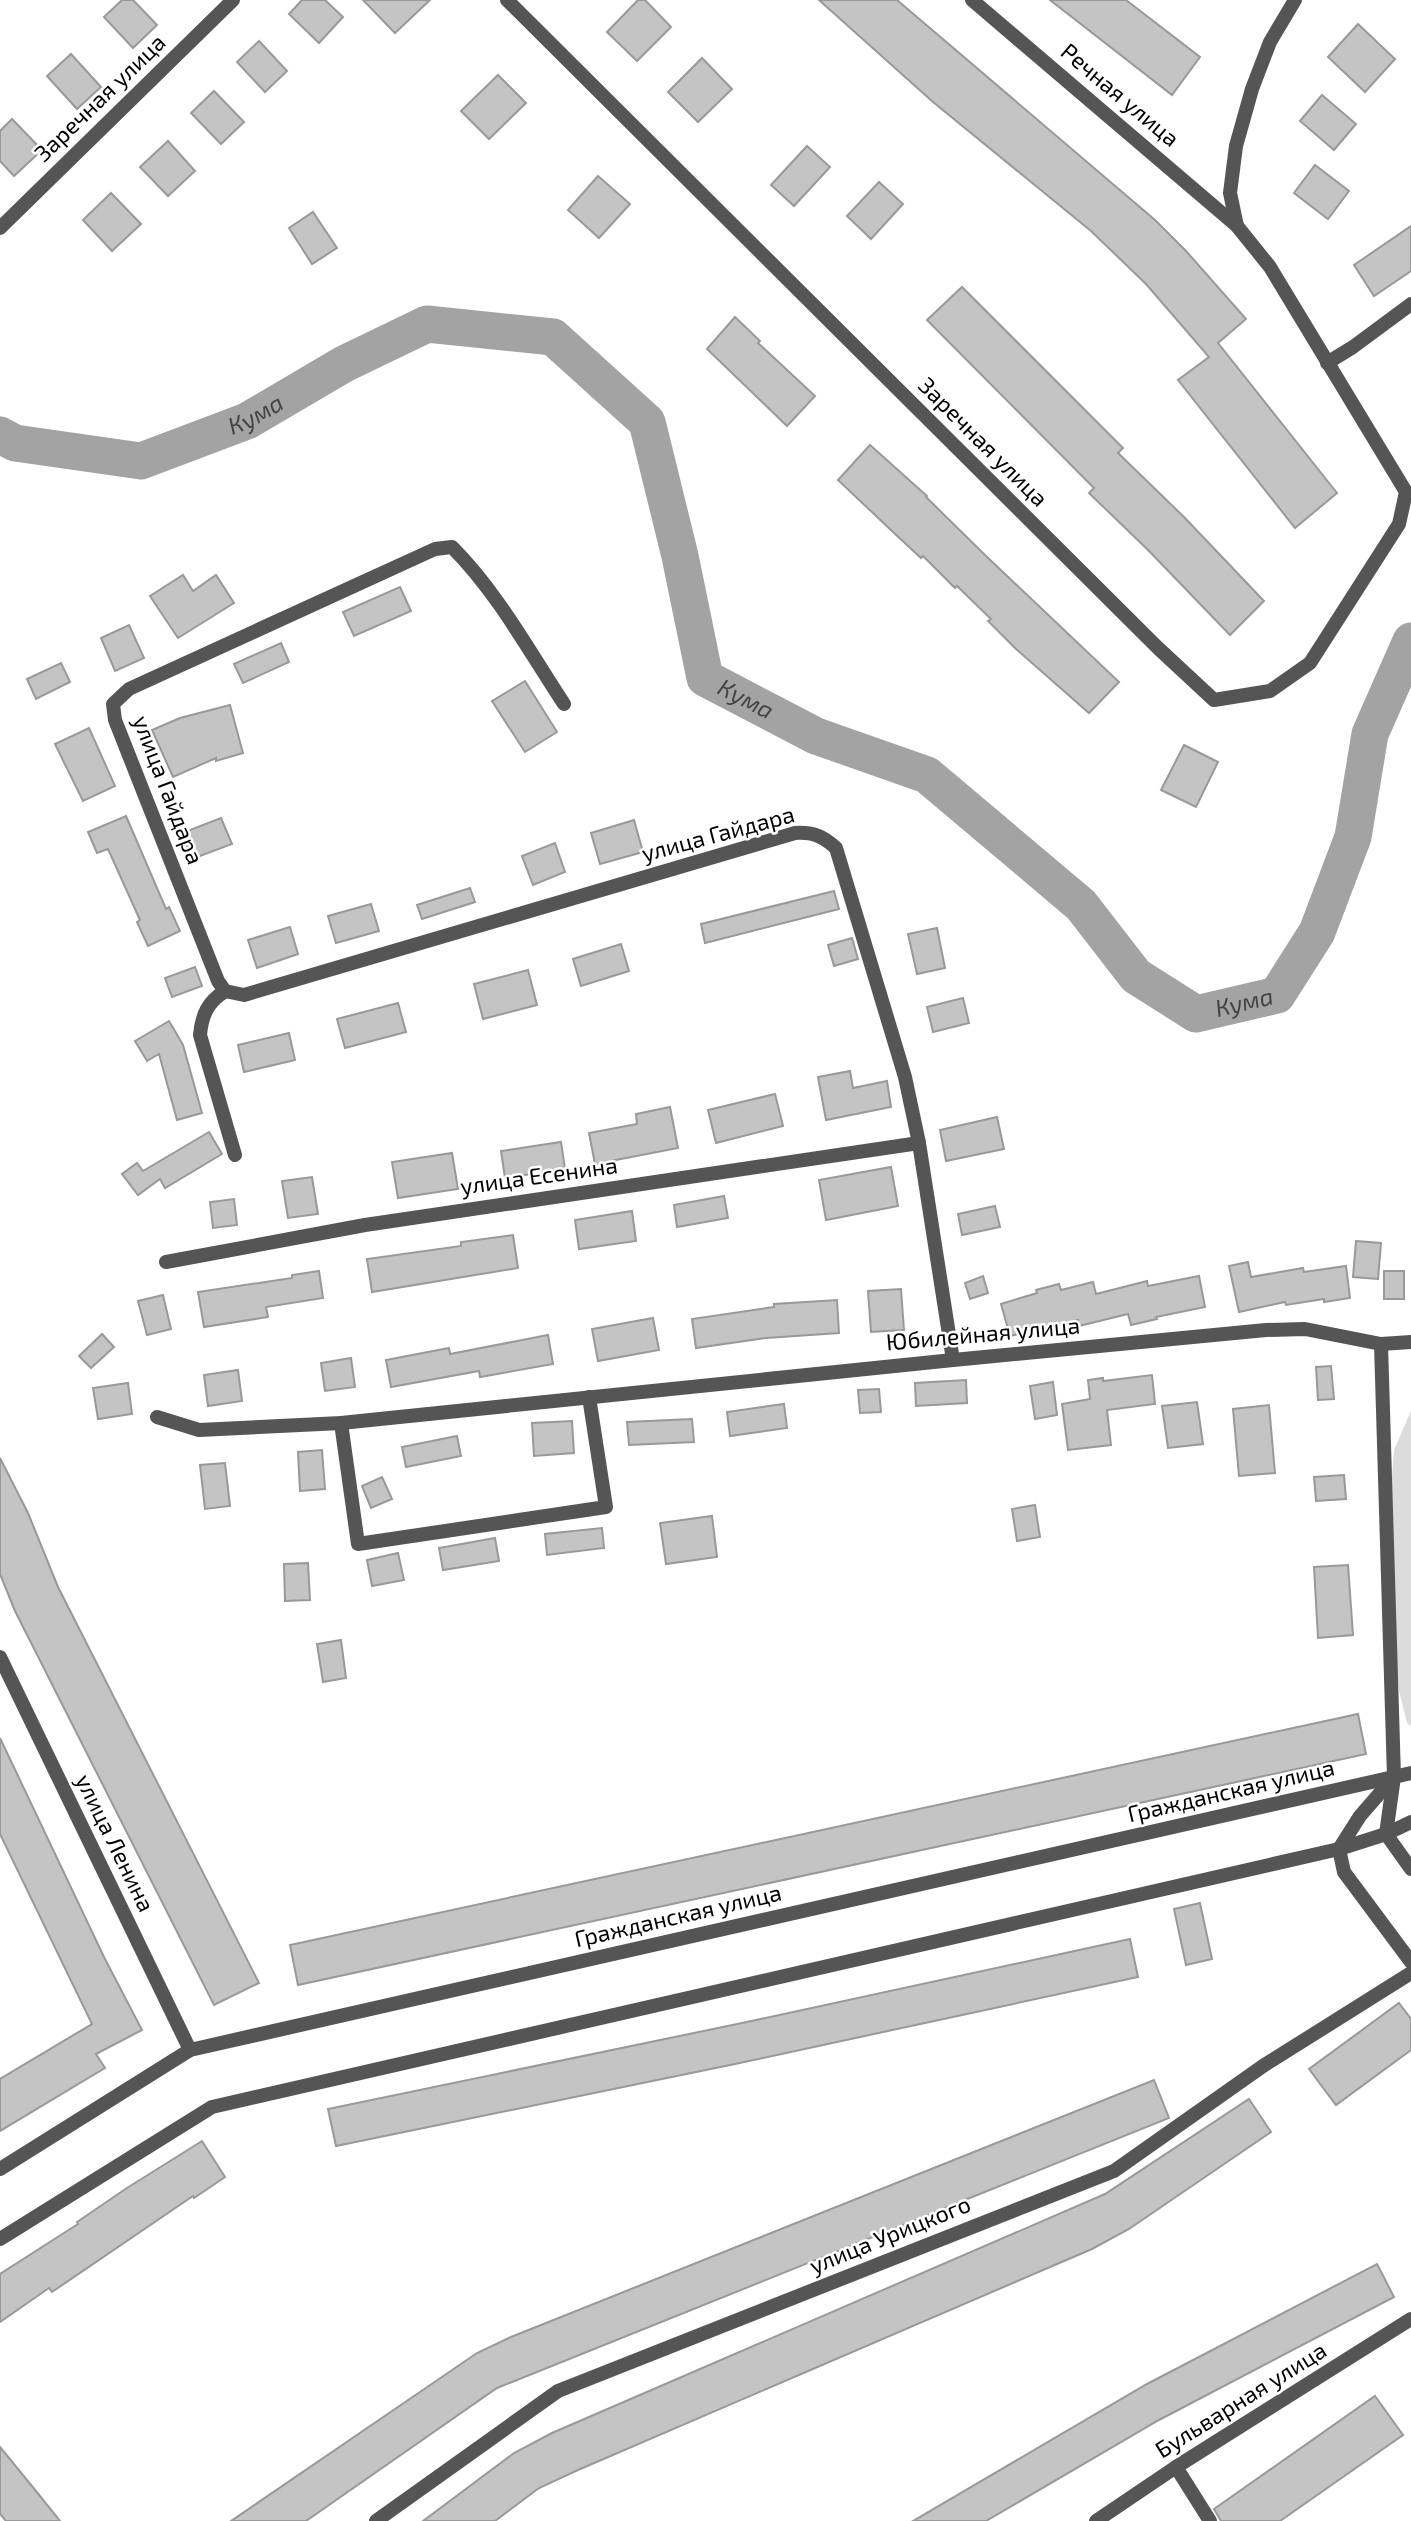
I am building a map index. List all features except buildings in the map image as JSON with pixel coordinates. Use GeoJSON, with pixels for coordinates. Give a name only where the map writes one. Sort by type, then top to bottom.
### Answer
{"type":"FeatureCollection","features":[{"type":"Feature","properties":{"kind":"street","name":"Заречная улица"},"geometry":{"type":"LineString","coordinates":[[0,228],[233,0]]}},
{"type":"Feature","properties":{"kind":"street","name":"Заречная улица"},"geometry":{"type":"LineString","coordinates":[[507,0],[1148,638],[1214,700],[1270,691],[1310,663],[1399,524],[1409,490]]}},
{"type":"Feature","properties":{"kind":"street","name":"Речная улица"},"geometry":{"type":"LineString","coordinates":[[972,0],[1237,226],[1270,267],[1327,363],[1409,490]]}},
{"type":"Feature","properties":{"kind":"street","name":"Речная улица"},"geometry":{"type":"LineString","coordinates":[[1237,226],[1230,193],[1236,146],[1252,89],[1270,42],[1295,0]]}},
{"type":"Feature","properties":{"kind":"street"},"geometry":{"type":"LineString","coordinates":[[1327,363],[1411,304]]}},
{"type":"Feature","properties":{"kind":"street","name":"улица Гайдара"},"geometry":{"type":"LineString","coordinates":[[564,704],[468,562],[452,547],[435,549],[129,689],[113,704],[115,720],[218,981],[225,991],[244,995],[795,833],[811,832],[827,839],[836,848],[905,1077],[919,1143],[953,1360]]}},
{"type":"Feature","properties":{"kind":"street"},"geometry":{"type":"LineString","coordinates":[[225,991],[211,999],[202,1019],[200,1035],[234,1155]]}},
{"type":"Feature","properties":{"kind":"street","name":"улица Есенина"},"geometry":{"type":"LineString","coordinates":[[166,1262],[365,1225],[919,1143]]}},
{"type":"Feature","properties":{"kind":"street","name":"Юбилейная улица"},"geometry":{"type":"LineString","coordinates":[[157,1417],[200,1430],[341,1423],[1266,1330],[1305,1329],[1381,1344],[1411,1342]]}},
{"type":"Feature","properties":{"kind":"street"},"geometry":{"type":"LineString","coordinates":[[1381,1344],[1394,1777],[1386,1834],[1411,1868]]}},
{"type":"Feature","properties":{"kind":"street"},"geometry":{"type":"LineString","coordinates":[[341,1423],[358,1544],[606,1507],[589,1397]]}},
{"type":"Feature","properties":{"kind":"street","name":"улица Ленина"},"geometry":{"type":"LineString","coordinates":[[0,1657],[190,2050]]}},
{"type":"Feature","properties":{"kind":"street","name":"Гражданская улица"},"geometry":{"type":"LineString","coordinates":[[0,2169],[190,2050],[1411,1773]]}},
{"type":"Feature","properties":{"kind":"street"},"geometry":{"type":"LineString","coordinates":[[1394,1777],[1360,1816],[1339,1849],[1344,1872],[1411,1962]]}},
{"type":"Feature","properties":{"kind":"street"},"geometry":{"type":"LineString","coordinates":[[0,2239],[212,2107],[1339,1849],[1386,1834],[1411,1822]]}},
{"type":"Feature","properties":{"kind":"street","name":"улица Урицкого"},"geometry":{"type":"LineString","coordinates":[[376,2521],[558,2391],[1114,2171],[1263,2066],[1411,1973]]}},
{"type":"Feature","properties":{"kind":"street","name":"Бульварная улица"},"geometry":{"type":"LineString","coordinates":[[1096,2521],[1176,2467],[1411,2319]]}},
{"type":"Feature","properties":{"kind":"street"},"geometry":{"type":"LineString","coordinates":[[1176,2467],[1210,2521]]}},
{"type":"Feature","properties":{"kind":"shaded area"},"geometry":{"type":"Polygon","coordinates":[[[1411,1411],[1411,1726],[1407,1723],[1399,1691],[1391,1490],[1394,1450],[1411,1411]]]}},
{"type":"Feature","properties":{"kind":"waterway","name":"Кума"},"geometry":{"type":"LineString","coordinates":[[0,435],[15,443],[141,461],[247,421],[344,364],[427,324],[553,337],[647,422],[680,556],[705,678],[816,736],[927,775],[1081,905],[1136,976],[1196,1014],[1277,995],[1317,932],[1353,837],[1370,734],[1411,641]]}}]}
